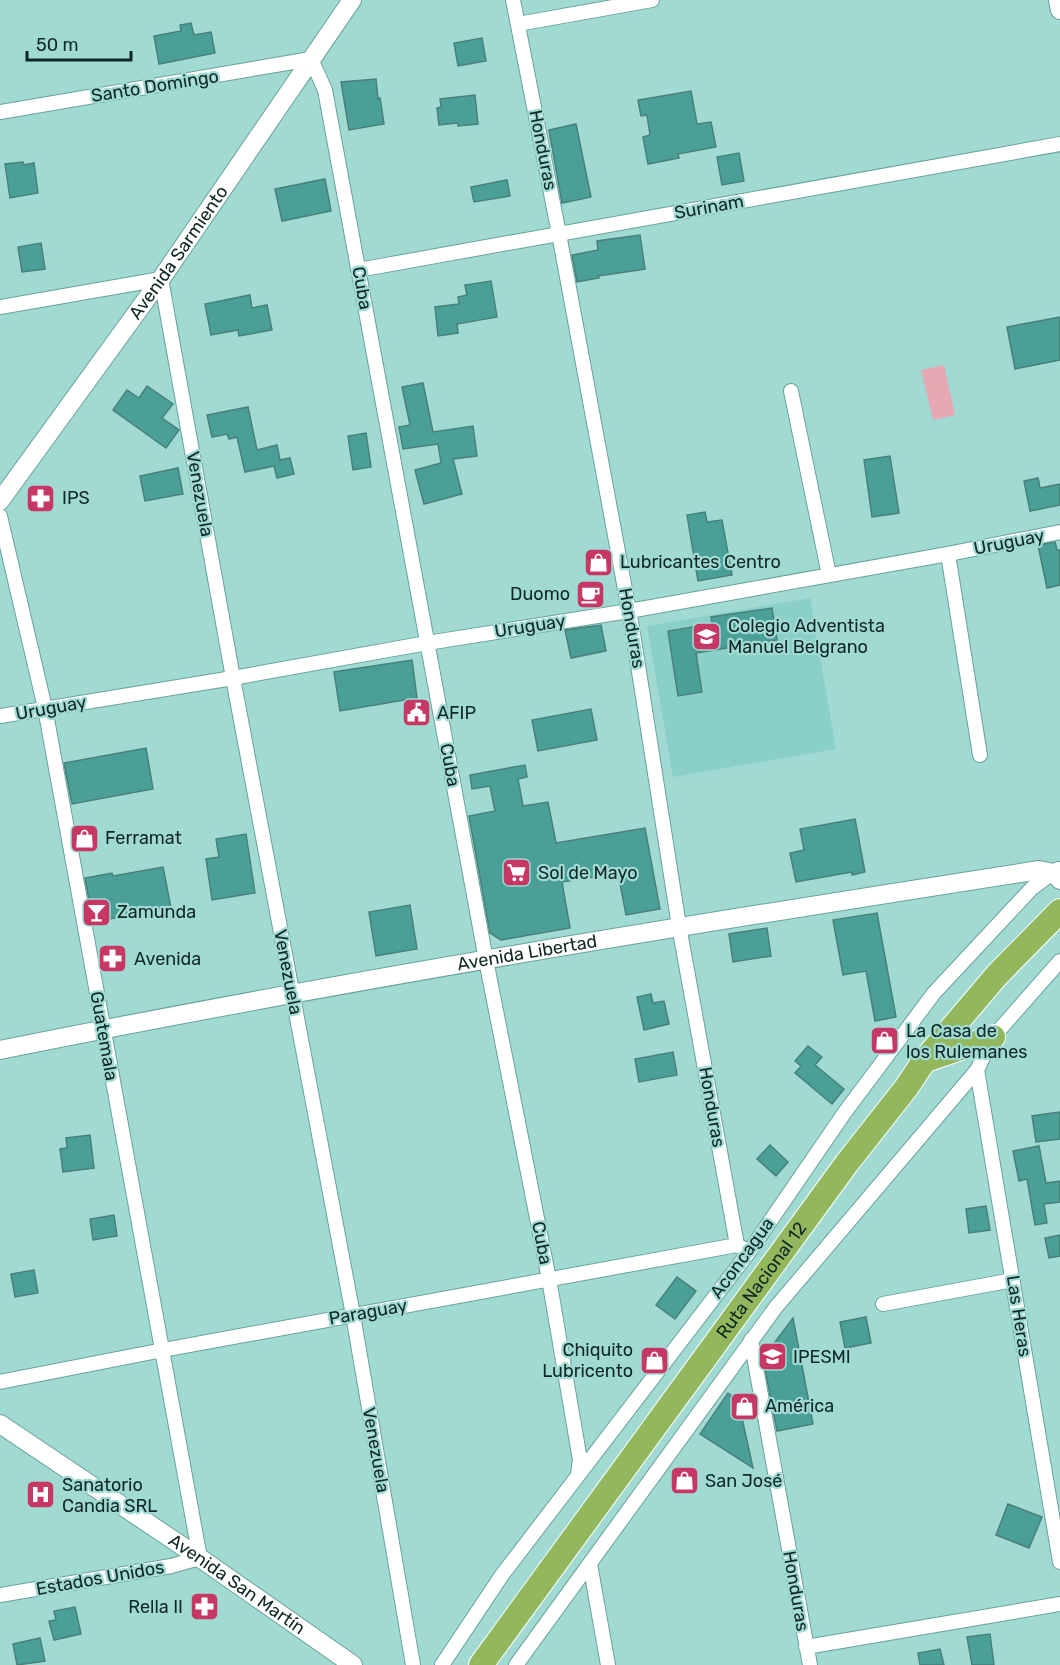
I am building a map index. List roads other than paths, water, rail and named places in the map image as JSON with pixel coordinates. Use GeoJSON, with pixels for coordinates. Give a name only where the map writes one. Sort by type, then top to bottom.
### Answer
{"type":"FeatureCollection","features":[{"type":"Feature","properties":{"kind":"highway","name":"Ruta Nacional 12"},"geometry":{"type":"LineString","coordinates":[[481,1665],[833,1182],[906,1088],[924,1060],[997,975],[1060,911]]}},
{"type":"Feature","properties":{"kind":"highway"},"geometry":{"type":"LineString","coordinates":[[924,1060],[993,1037]]}},
{"type":"Feature","properties":{"kind":"main road","name":"Avenida Sarmiento"},"geometry":{"type":"LineString","coordinates":[[0,501],[161,279],[352,0]]}},
{"type":"Feature","properties":{"kind":"main road"},"geometry":{"type":"LineString","coordinates":[[1058,0],[1060,10]]}},
{"type":"Feature","properties":{"kind":"main road","name":"Avenida Libertad"},"geometry":{"type":"LineString","coordinates":[[0,1050],[292,993],[679,927],[1039,870],[1058,874]]}},
{"type":"Feature","properties":{"kind":"main road","name":"Avenida San Martín"},"geometry":{"type":"LineString","coordinates":[[0,1424],[200,1558],[353,1665]]}},
{"type":"Feature","properties":{"kind":"street","name":"Honduras"},"geometry":{"type":"LineString","coordinates":[[513,0],[629,610],[679,927],[743,1248]]}},
{"type":"Feature","properties":{"kind":"street"},"geometry":{"type":"LineString","coordinates":[[518,24],[652,0]]}},
{"type":"Feature","properties":{"kind":"street","name":"Santo Domingo"},"geometry":{"type":"LineString","coordinates":[[0,111],[310,59]]}},
{"type":"Feature","properties":{"kind":"street","name":"Cuba"},"geometry":{"type":"LineString","coordinates":[[310,59],[324,90],[486,960],[549,1279],[580,1460],[578,1474]]}},
{"type":"Feature","properties":{"kind":"street","name":"Surinam"},"geometry":{"type":"LineString","coordinates":[[358,270],[1060,144]]}},
{"type":"Feature","properties":{"kind":"street"},"geometry":{"type":"LineString","coordinates":[[0,307],[161,279]]}},
{"type":"Feature","properties":{"kind":"street","name":"Venezuela"},"geometry":{"type":"LineString","coordinates":[[161,279],[353,1315],[413,1665]]}},
{"type":"Feature","properties":{"kind":"street"},"geometry":{"type":"LineString","coordinates":[[791,391],[829,575]]}},
{"type":"Feature","properties":{"kind":"street","name":"Guatemala"},"geometry":{"type":"LineString","coordinates":[[0,516],[45,708],[200,1558]]}},
{"type":"Feature","properties":{"kind":"street","name":"Uruguay"},"geometry":{"type":"LineString","coordinates":[[0,716],[629,610],[1060,532]]}},
{"type":"Feature","properties":{"kind":"street"},"geometry":{"type":"LineString","coordinates":[[948,554],[980,755]]}},
{"type":"Feature","properties":{"kind":"street","name":"Aconcagua"},"geometry":{"type":"LineString","coordinates":[[442,1665],[502,1575],[934,993],[1032,888],[1058,874]]}},
{"type":"Feature","properties":{"kind":"street"},"geometry":{"type":"LineString","coordinates":[[516,1665],[776,1307],[977,1070],[993,1037],[1060,961]]}},
{"type":"Feature","properties":{"kind":"street","name":"Las Heras"},"geometry":{"type":"LineString","coordinates":[[977,1070],[1060,1562]]}},
{"type":"Feature","properties":{"kind":"street","name":"Paraguay"},"geometry":{"type":"LineString","coordinates":[[0,1382],[549,1279],[743,1248]]}},
{"type":"Feature","properties":{"kind":"street"},"geometry":{"type":"LineString","coordinates":[[883,1304],[1013,1280]]}},
{"type":"Feature","properties":{"kind":"street","name":"Honduras"},"geometry":{"type":"LineString","coordinates":[[751,1340],[810,1665]]}},
{"type":"Feature","properties":{"kind":"street","name":"Estados Unidos"},"geometry":{"type":"LineString","coordinates":[[0,1595],[171,1566],[200,1558]]}},
{"type":"Feature","properties":{"kind":"street"},"geometry":{"type":"LineString","coordinates":[[590,1564],[608,1665]]}},
{"type":"Feature","properties":{"kind":"street"},"geometry":{"type":"LineString","coordinates":[[806,1647],[1060,1604]]}},
{"type":"Feature","properties":{"kind":"place","name":"IPS"},"geometry":{"type":"Point","coordinates":[41,498]}},
{"type":"Feature","properties":{"kind":"place","name":"Lubricantes Centro"},"geometry":{"type":"Point","coordinates":[599,562]}},
{"type":"Feature","properties":{"kind":"place","name":"Duomo"},"geometry":{"type":"Point","coordinates":[591,594]}},
{"type":"Feature","properties":{"kind":"place","name":"Colegio Adventista Manuel Belgrano"},"geometry":{"type":"Point","coordinates":[707,636]}},
{"type":"Feature","properties":{"kind":"place","name":"AFIP"},"geometry":{"type":"Point","coordinates":[416,713]}},
{"type":"Feature","properties":{"kind":"place","name":"Ferramat"},"geometry":{"type":"Point","coordinates":[84,838]}},
{"type":"Feature","properties":{"kind":"place","name":"Sol de Mayo"},"geometry":{"type":"Point","coordinates":[517,873]}},
{"type":"Feature","properties":{"kind":"place","name":"Zamunda"},"geometry":{"type":"Point","coordinates":[96,912]}},
{"type":"Feature","properties":{"kind":"place","name":"Avenida"},"geometry":{"type":"Point","coordinates":[113,959]}},
{"type":"Feature","properties":{"kind":"place","name":"La Casa de los Rulemanes"},"geometry":{"type":"Point","coordinates":[885,1041]}},
{"type":"Feature","properties":{"kind":"place","name":"IPESMI"},"geometry":{"type":"Point","coordinates":[772,1357]}},
{"type":"Feature","properties":{"kind":"place","name":"Chiquito Lubricento"},"geometry":{"type":"Point","coordinates":[654,1360]}},
{"type":"Feature","properties":{"kind":"place","name":"América"},"geometry":{"type":"Point","coordinates":[744,1406]}},
{"type":"Feature","properties":{"kind":"place","name":"San José"},"geometry":{"type":"Point","coordinates":[684,1481]}},
{"type":"Feature","properties":{"kind":"place","name":"Sanatorio Candia SRL"},"geometry":{"type":"Point","coordinates":[41,1495]}},
{"type":"Feature","properties":{"kind":"place","name":"Rella II"},"geometry":{"type":"Point","coordinates":[204,1607]}}]}
